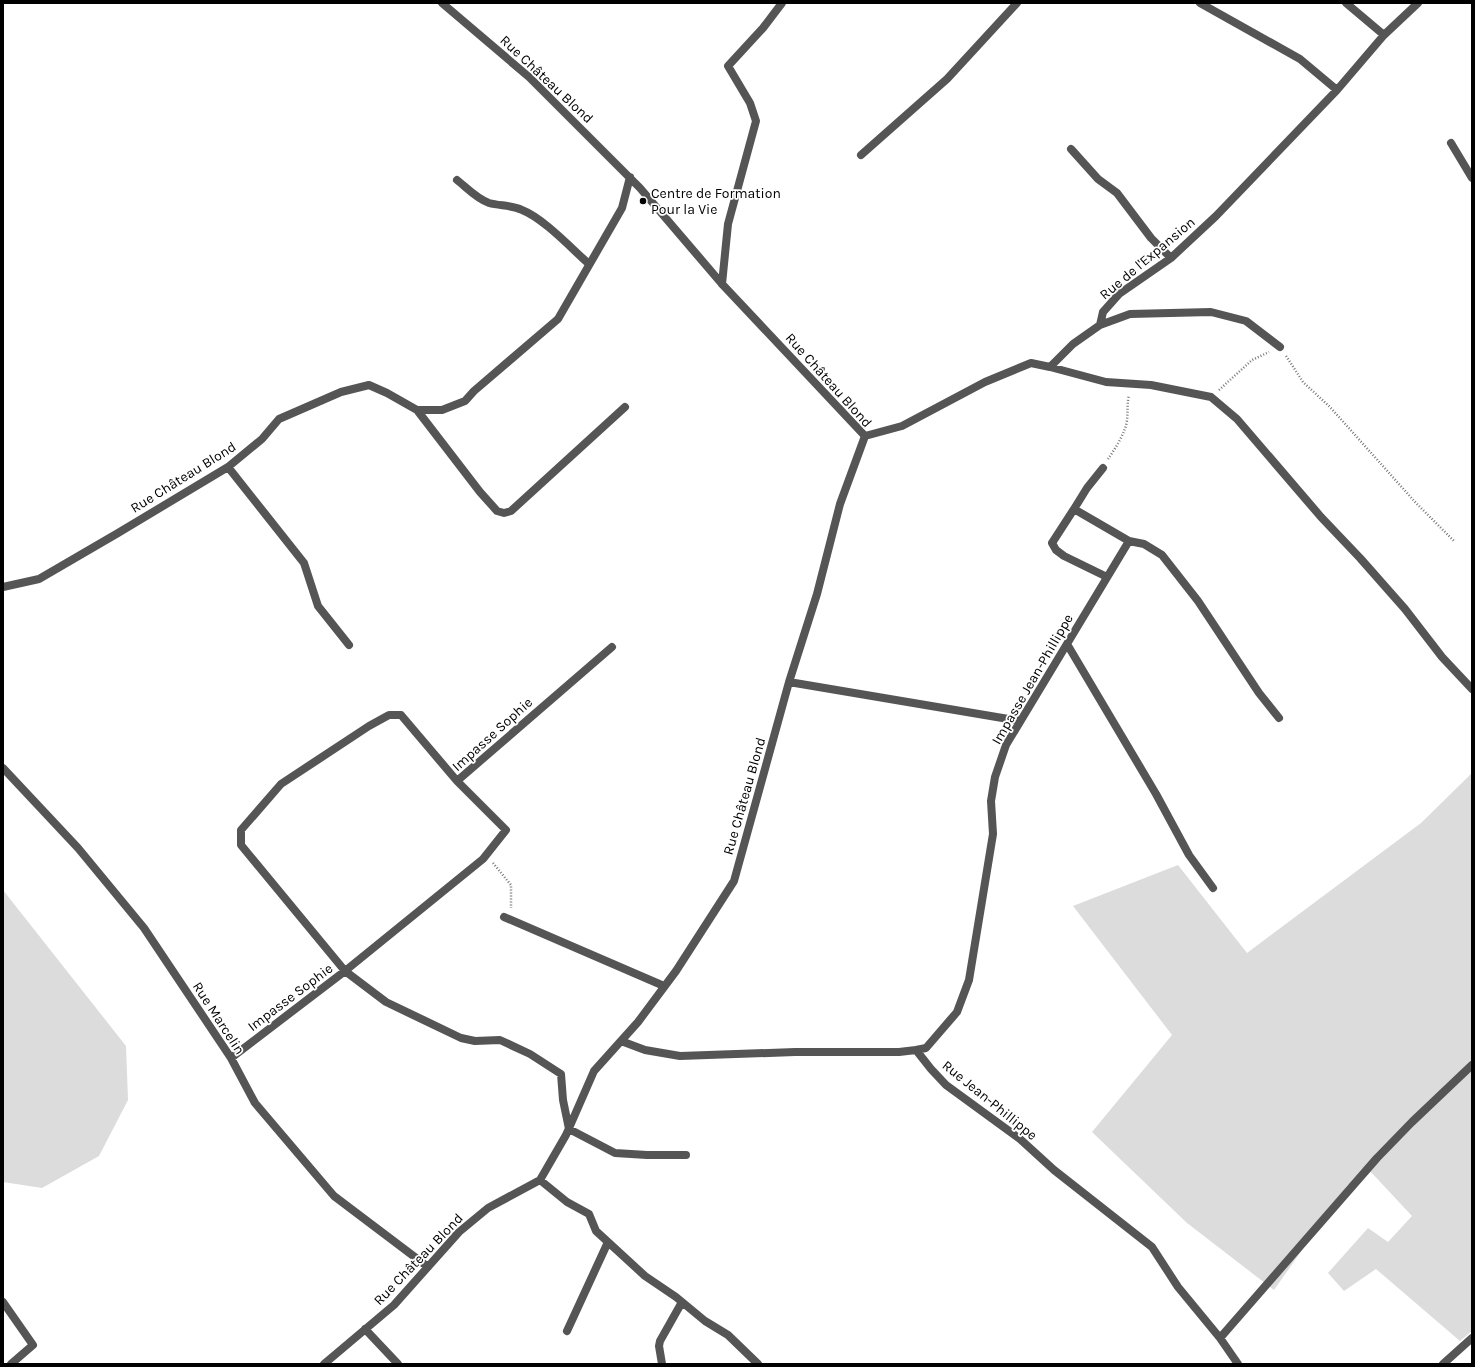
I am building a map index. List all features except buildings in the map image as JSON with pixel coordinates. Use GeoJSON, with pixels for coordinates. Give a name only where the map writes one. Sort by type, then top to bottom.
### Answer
{"type":"FeatureCollection","features":[{"type":"Feature","properties":{"kind":"street","name":"Rue Château Blond"},"geometry":{"type":"LineString","coordinates":[[324,1364],[394,1304],[459,1232],[488,1208],[540,1180],[569,1129],[594,1071],[638,1022],[676,971],[734,881],[789,682],[817,594],[840,504],[865,436],[722,284],[630,177],[529,76],[442,3]]}},
{"type":"Feature","properties":{"kind":"street"},"geometry":{"type":"LineString","coordinates":[[722,284],[728,224],[756,121],[750,102],[728,66],[763,28],[782,3]]}},
{"type":"Feature","properties":{"kind":"street"},"geometry":{"type":"LineString","coordinates":[[862,155],[947,79],[1017,3]]}},
{"type":"Feature","properties":{"kind":"street"},"geometry":{"type":"LineString","coordinates":[[1200,3],[1300,59],[1337,90]]}},
{"type":"Feature","properties":{"kind":"street"},"geometry":{"type":"LineString","coordinates":[[1346,3],[1384,35]]}},
{"type":"Feature","properties":{"kind":"street","name":"Rue de l'Expansion"},"geometry":{"type":"LineString","coordinates":[[1100,325],[1104,312],[1119,294],[1171,258],[1216,216],[1337,90],[1384,35],[1418,3]]}},
{"type":"Feature","properties":{"kind":"street"},"geometry":{"type":"LineString","coordinates":[[1451,143],[1472,178]]}},
{"type":"Feature","properties":{"kind":"street"},"geometry":{"type":"LineString","coordinates":[[1071,149],[1098,178],[1117,193],[1151,238],[1171,258]]}},
{"type":"Feature","properties":{"kind":"street","name":"Rue Château Blond"},"geometry":{"type":"LineString","coordinates":[[3,587],[39,579],[228,467],[262,439],[279,419],[341,392],[369,386],[387,393],[417,410],[442,410],[465,401],[474,391],[558,319],[622,208],[630,177]]}},
{"type":"Feature","properties":{"kind":"street"},"geometry":{"type":"LineString","coordinates":[[457,180],[478,197],[490,203],[523,210],[538,218],[589,264]]}},
{"type":"Feature","properties":{"kind":"street"},"geometry":{"type":"LineString","coordinates":[[1050,367],[1073,344],[1100,325],[1130,314],[1211,312],[1246,321],[1280,347]]}},
{"type":"Feature","properties":{"kind":"street"},"geometry":{"type":"LineString","coordinates":[[865,436],[902,426],[985,382],[1031,363],[1106,382],[1151,385],[1211,397],[1237,419],[1321,517],[1405,609],[1442,657],[1472,689]]}},
{"type":"Feature","properties":{"kind":"street"},"geometry":{"type":"LineString","coordinates":[[417,410],[480,492],[497,511],[504,513],[511,511],[625,407]]}},
{"type":"Feature","properties":{"kind":"street"},"geometry":{"type":"LineString","coordinates":[[228,467],[304,563],[309,576],[312,592],[318,606],[349,645]]}},
{"type":"Feature","properties":{"kind":"street"},"geometry":{"type":"LineString","coordinates":[[1102,468],[1087,488],[1052,543],[1056,550],[1064,556],[1107,577]]}},
{"type":"Feature","properties":{"kind":"street"},"geometry":{"type":"LineString","coordinates":[[1074,509],[1129,541],[1144,544],[1162,555],[1198,601],[1259,693],[1278,718]]}},
{"type":"Feature","properties":{"kind":"street","name":"Impasse Jean-Phillippe"},"geometry":{"type":"LineString","coordinates":[[916,1050],[926,1048],[957,1012],[969,980],[993,834],[991,801],[995,777],[1006,745],[1129,541]]}},
{"type":"Feature","properties":{"kind":"street"},"geometry":{"type":"LineString","coordinates":[[1067,644],[1156,794],[1189,855],[1213,888]]}},
{"type":"Feature","properties":{"kind":"street","name":"Impasse Sophie"},"geometry":{"type":"LineString","coordinates":[[457,781],[612,647]]}},
{"type":"Feature","properties":{"kind":"street"},"geometry":{"type":"LineString","coordinates":[[789,682],[1020,721]]}},
{"type":"Feature","properties":{"kind":"street","name":"Impasse Sophie"},"geometry":{"type":"LineString","coordinates":[[231,1058],[345,971],[483,859],[506,830],[457,781],[401,716],[389,715],[369,726],[281,784],[241,830],[241,845],[345,971]]}},
{"type":"Feature","properties":{"kind":"street","name":"Rue Marcelin"},"geometry":{"type":"LineString","coordinates":[[3,768],[78,848],[144,928],[231,1058],[255,1103],[334,1196],[428,1267]]}},
{"type":"Feature","properties":{"kind":"street"},"geometry":{"type":"LineString","coordinates":[[508,918],[664,986]]}},
{"type":"Feature","properties":{"kind":"street"},"geometry":{"type":"LineString","coordinates":[[345,971],[386,1002],[460,1038],[475,1041],[500,1040],[530,1054],[562,1074],[563,1100],[569,1129],[615,1153],[647,1156],[686,1155]]}},
{"type":"Feature","properties":{"kind":"street"},"geometry":{"type":"LineString","coordinates":[[621,1041],[645,1050],[680,1056],[795,1052],[899,1052],[916,1050]]}},
{"type":"Feature","properties":{"kind":"street","name":"Rue Jean-Phillippe"},"geometry":{"type":"LineString","coordinates":[[916,1050],[946,1085],[1020,1139],[1054,1170],[1152,1247],[1178,1287],[1220,1338],[1238,1364]]}},
{"type":"Feature","properties":{"kind":"street"},"geometry":{"type":"LineString","coordinates":[[1220,1338],[1377,1158],[1412,1122],[1472,1065]]}},
{"type":"Feature","properties":{"kind":"street"},"geometry":{"type":"LineString","coordinates":[[540,1180],[567,1202],[589,1214],[596,1231],[645,1276],[706,1321],[728,1335],[758,1364]]}},
{"type":"Feature","properties":{"kind":"street"},"geometry":{"type":"LineString","coordinates":[[567,1331],[608,1242]]}},
{"type":"Feature","properties":{"kind":"street"},"geometry":{"type":"LineString","coordinates":[[3,1302],[33,1345],[11,1364]]}},
{"type":"Feature","properties":{"kind":"street"},"geometry":{"type":"LineString","coordinates":[[662,1364],[659,1346],[660,1341],[682,1302]]}},
{"type":"Feature","properties":{"kind":"street"},"geometry":{"type":"LineString","coordinates":[[365,1329],[398,1364]]}},
{"type":"Feature","properties":{"kind":"street"},"geometry":{"type":"LineString","coordinates":[[1443,1364],[1472,1338]]}},
{"type":"Feature","properties":{"kind":"path"},"geometry":{"type":"LineString","coordinates":[[1211,397],[1252,360],[1280,347],[1303,382],[1330,407],[1416,503],[1454,540]]}},
{"type":"Feature","properties":{"kind":"path"},"geometry":{"type":"LineString","coordinates":[[1102,468],[1117,446],[1127,421],[1127,405],[1130,383]]}},
{"type":"Feature","properties":{"kind":"path"},"geometry":{"type":"LineString","coordinates":[[486,855],[511,886],[508,918]]}},
{"type":"Feature","properties":{"kind":"shaded area"},"geometry":{"type":"Polygon","coordinates":[[[1472,773],[1472,1331],[1460,1341],[1376,1269],[1344,1291],[1328,1273],[1368,1228],[1388,1242],[1412,1216],[1369,1170],[1347,1186],[1274,1290],[1187,1223],[1092,1132],[1172,1035],[1073,906],[1178,865],[1247,953],[1421,823],[1472,773]]]}},
{"type":"Feature","properties":{"kind":"shaded area"},"geometry":{"type":"Polygon","coordinates":[[[3,890],[126,1046],[128,1100],[99,1156],[42,1188],[3,1182],[3,890]]]}},
{"type":"Feature","properties":{"kind":"place","name":"Centre de Formation Pour la Vie"},"geometry":{"type":"Point","coordinates":[643,201]}}]}
